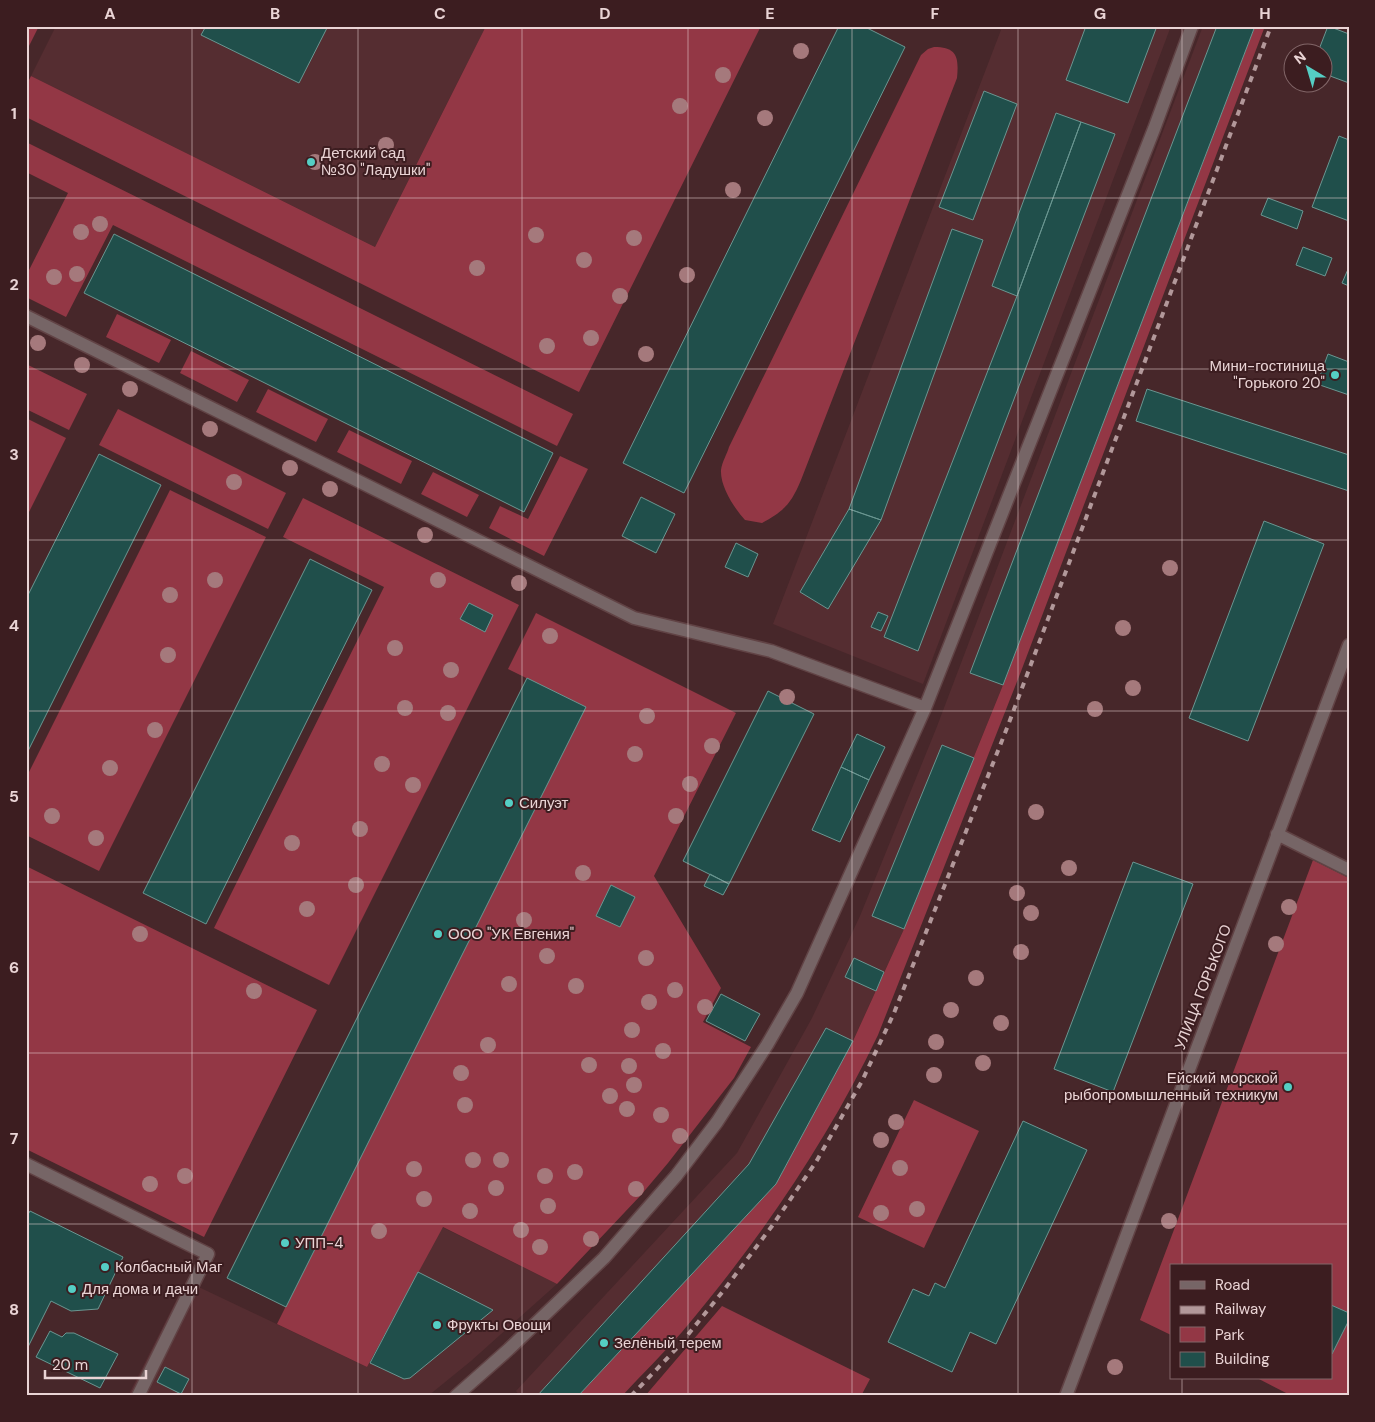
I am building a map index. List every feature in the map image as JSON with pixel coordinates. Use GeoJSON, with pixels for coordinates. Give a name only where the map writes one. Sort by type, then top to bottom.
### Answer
{"type":"FeatureCollection","features":[{"type":"Feature","properties":{"kind":"street"},"geometry":{"type":"LineString","coordinates":[[456,1396],[516,1343],[604,1258],[676,1176],[717,1122],[762,1053],[797,994],[925,708],[1154,128],[1192,26]]}},
{"type":"Feature","properties":{"kind":"street"},"geometry":{"type":"LineString","coordinates":[[26,316],[634,618],[771,651],[925,708]]}},
{"type":"Feature","properties":{"kind":"street","name":"УЛИЦА ГОРЬКОГО"},"geometry":{"type":"LineString","coordinates":[[1066,1396],[1349,645]]}},
{"type":"Feature","properties":{"kind":"street"},"geometry":{"type":"LineString","coordinates":[[1277,834],[1349,870]]}},
{"type":"Feature","properties":{"kind":"street"},"geometry":{"type":"LineString","coordinates":[[26,1164],[208,1254],[138,1396]]}},
{"type":"Feature","properties":{"kind":"shaded area","name":"Детский сад №30 \"Ладушки\""},"geometry":{"type":"Polygon","coordinates":[[[56,26],[486,26],[375,247],[31,76],[56,26]]]}},
{"type":"Feature","properties":{"kind":"shaded area"},"geometry":{"type":"Polygon","coordinates":[[[993,26],[1171,26],[923,684],[773,624],[1001,30],[993,26]]]}},
{"type":"Feature","properties":{"kind":"shaded area"},"geometry":{"type":"Polygon","coordinates":[[[1203,26],[1255,26],[1003,685],[904,929],[853,1041],[776,1184],[578,1396],[520,1396],[516,1391],[737,1153],[812,1018],[860,916],[936,729],[1203,26]]]}},
{"type":"Feature","properties":{"kind":"shaded area"},"geometry":{"type":"Polygon","coordinates":[[[442,1227],[557,1284],[471,1361],[428,1396],[128,1396],[186,1281],[367,1367],[442,1227]]]}},
{"type":"Feature","properties":{"kind":"green space"},"geometry":{"type":"Polygon","coordinates":[[[26,26],[39,26],[26,52],[26,26]]]}},
{"type":"Feature","properties":{"kind":"green space"},"geometry":{"type":"Polygon","coordinates":[[[486,26],[761,26],[579,392],[26,117],[26,86],[31,76],[375,247],[486,26]]]}},
{"type":"Feature","properties":{"kind":"green space"},"geometry":{"type":"Polygon","coordinates":[[[1255,26],[1265,26],[1020,674],[878,1035],[837,1114],[789,1190],[738,1263],[682,1332],[622,1396],[578,1396],[776,1184],[853,1041],[904,929],[1003,685],[1255,26]]]}},
{"type":"Feature","properties":{"kind":"green space"},"geometry":{"type":"Polygon","coordinates":[[[934,47],[948,49],[955,55],[957,59],[957,78],[801,480],[790,501],[776,515],[762,523],[745,520],[736,509],[721,476],[721,470],[729,447],[921,55],[934,47]]]}},
{"type":"Feature","properties":{"kind":"green space"},"geometry":{"type":"Polygon","coordinates":[[[26,142],[573,414],[557,446],[113,225],[66,317],[26,297],[26,276],[68,193],[26,172],[26,142]]]}},
{"type":"Feature","properties":{"kind":"green space"},"geometry":{"type":"Polygon","coordinates":[[[117,314],[171,340],[159,363],[106,337],[117,314]]]}},
{"type":"Feature","properties":{"kind":"green space"},"geometry":{"type":"Polygon","coordinates":[[[191,351],[249,380],[237,402],[180,373],[191,351]]]}},
{"type":"Feature","properties":{"kind":"green space"},"geometry":{"type":"Polygon","coordinates":[[[26,364],[87,394],[69,430],[26,409],[26,364]]]}},
{"type":"Feature","properties":{"kind":"green space"},"geometry":{"type":"Polygon","coordinates":[[[268,389],[328,419],[316,442],[256,412],[268,389]]]}},
{"type":"Feature","properties":{"kind":"green space"},"geometry":{"type":"Polygon","coordinates":[[[118,409],[286,493],[268,529],[99,445],[118,409]]]}},
{"type":"Feature","properties":{"kind":"green space"},"geometry":{"type":"Polygon","coordinates":[[[26,418],[66,438],[26,518],[26,418]]]}},
{"type":"Feature","properties":{"kind":"green space"},"geometry":{"type":"Polygon","coordinates":[[[349,430],[412,461],[401,484],[337,452],[349,430]]]}},
{"type":"Feature","properties":{"kind":"green space"},"geometry":{"type":"Polygon","coordinates":[[[560,456],[588,469],[544,556],[489,528],[500,506],[528,519],[560,456]]]}},
{"type":"Feature","properties":{"kind":"green space"},"geometry":{"type":"Polygon","coordinates":[[[433,472],[479,495],[467,517],[421,494],[433,472]]]}},
{"type":"Feature","properties":{"kind":"green space"},"geometry":{"type":"Polygon","coordinates":[[[170,490],[266,537],[99,871],[26,835],[26,778],[170,490]]]}},
{"type":"Feature","properties":{"kind":"green space"},"geometry":{"type":"Polygon","coordinates":[[[303,498],[519,605],[329,985],[214,928],[384,587],[283,537],[303,498]]]}},
{"type":"Feature","properties":{"kind":"green space"},"geometry":{"type":"Polygon","coordinates":[[[536,613],[736,713],[654,876],[721,988],[703,1022],[751,1047],[734,1078],[668,1163],[641,1195],[557,1284],[443,1227],[367,1367],[277,1324],[585,707],[508,669],[536,613]]]}},
{"type":"Feature","properties":{"kind":"green space","name":"Ейский морской рыбопромышленный техникум"},"geometry":{"type":"Polygon","coordinates":[[[1313,860],[1349,878],[1349,1396],[1292,1396],[1261,1380],[1332,1380],[1332,1264],[1170,1264],[1170,1335],[1140,1320],[1313,860]]]}},
{"type":"Feature","properties":{"kind":"green space"},"geometry":{"type":"Polygon","coordinates":[[[26,866],[317,1010],[204,1237],[26,1149],[26,866]]]}},
{"type":"Feature","properties":{"kind":"green space"},"geometry":{"type":"Polygon","coordinates":[[[914,1100],[979,1131],[924,1248],[858,1217],[914,1100]]]}},
{"type":"Feature","properties":{"kind":"green space"},"geometry":{"type":"Polygon","coordinates":[[[722,1306],[870,1379],[861,1396],[645,1396],[722,1306]]]}},
{"type":"Feature","properties":{"kind":"building"},"geometry":{"type":"Polygon","coordinates":[[[206,26],[328,26],[299,83],[201,35],[206,26]]]}},
{"type":"Feature","properties":{"kind":"building"},"geometry":{"type":"Polygon","coordinates":[[[839,26],[863,26],[905,47],[684,493],[623,463],[839,26]]]}},
{"type":"Feature","properties":{"kind":"building"},"geometry":{"type":"Polygon","coordinates":[[[1086,26],[1157,26],[1128,103],[1066,80],[1086,26]]]}},
{"type":"Feature","properties":{"kind":"building"},"geometry":{"type":"Polygon","coordinates":[[[1217,26],[1255,26],[1003,685],[970,673],[1217,26]]]}},
{"type":"Feature","properties":{"kind":"building"},"geometry":{"type":"Polygon","coordinates":[[[1328,26],[1349,34],[1349,83],[1332,77],[1332,42],[1322,42],[1328,26]]]}},
{"type":"Feature","properties":{"kind":"building"},"geometry":{"type":"Polygon","coordinates":[[[984,91],[1017,104],[973,220],[939,207],[984,91]]]}},
{"type":"Feature","properties":{"kind":"building"},"geometry":{"type":"Polygon","coordinates":[[[1056,113],[1081,122],[1017,296],[992,286],[1056,113]]]}},
{"type":"Feature","properties":{"kind":"building"},"geometry":{"type":"Polygon","coordinates":[[[1081,122],[1115,134],[918,651],[884,637],[1017,296],[1081,122]]]}},
{"type":"Feature","properties":{"kind":"building"},"geometry":{"type":"Polygon","coordinates":[[[1339,136],[1349,140],[1349,221],[1312,207],[1339,136]]]}},
{"type":"Feature","properties":{"kind":"building"},"geometry":{"type":"Polygon","coordinates":[[[1268,198],[1303,211],[1297,229],[1261,215],[1268,198]]]}},
{"type":"Feature","properties":{"kind":"building"},"geometry":{"type":"Polygon","coordinates":[[[952,229],[983,240],[881,520],[849,509],[952,229]]]}},
{"type":"Feature","properties":{"kind":"building"},"geometry":{"type":"Polygon","coordinates":[[[114,234],[553,453],[524,512],[84,293],[114,234]]]}},
{"type":"Feature","properties":{"kind":"building"},"geometry":{"type":"Polygon","coordinates":[[[1303,247],[1332,258],[1325,276],[1296,265],[1303,247]]]}},
{"type":"Feature","properties":{"kind":"building"},"geometry":{"type":"Polygon","coordinates":[[[1349,267],[1349,286],[1342,283],[1349,267]]]}},
{"type":"Feature","properties":{"kind":"building"},"geometry":{"type":"Polygon","coordinates":[[[1328,354],[1349,362],[1349,395],[1317,384],[1328,354]]]}},
{"type":"Feature","properties":{"kind":"building"},"geometry":{"type":"Polygon","coordinates":[[[1147,389],[1349,455],[1349,491],[1136,421],[1147,389]]]}},
{"type":"Feature","properties":{"kind":"building"},"geometry":{"type":"Polygon","coordinates":[[[99,454],[161,485],[26,755],[26,599],[99,454]]]}},
{"type":"Feature","properties":{"kind":"building"},"geometry":{"type":"Polygon","coordinates":[[[641,497],[675,514],[656,553],[622,536],[641,497]]]}},
{"type":"Feature","properties":{"kind":"building"},"geometry":{"type":"Polygon","coordinates":[[[849,509],[881,520],[828,609],[800,592],[849,509]]]}},
{"type":"Feature","properties":{"kind":"building"},"geometry":{"type":"Polygon","coordinates":[[[1264,521],[1324,544],[1248,741],[1189,718],[1264,521]]]}},
{"type":"Feature","properties":{"kind":"building"},"geometry":{"type":"Polygon","coordinates":[[[736,543],[758,554],[748,577],[725,567],[736,543]]]}},
{"type":"Feature","properties":{"kind":"building"},"geometry":{"type":"Polygon","coordinates":[[[310,559],[372,590],[206,924],[143,893],[310,559]]]}},
{"type":"Feature","properties":{"kind":"building"},"geometry":{"type":"Polygon","coordinates":[[[469,603],[493,615],[485,632],[460,619],[469,603]]]}},
{"type":"Feature","properties":{"kind":"building"},"geometry":{"type":"Polygon","coordinates":[[[878,612],[888,616],[881,631],[871,627],[878,612]]]}},
{"type":"Feature","properties":{"kind":"building"},"geometry":{"type":"Polygon","coordinates":[[[527,678],[586,707],[286,1307],[227,1278],[527,678]]]}},
{"type":"Feature","properties":{"kind":"building"},"geometry":{"type":"Polygon","coordinates":[[[768,691],[814,714],[729,884],[683,861],[768,691]]]}},
{"type":"Feature","properties":{"kind":"building"},"geometry":{"type":"Polygon","coordinates":[[[857,734],[885,747],[869,780],[841,767],[857,734]]]}},
{"type":"Feature","properties":{"kind":"building"},"geometry":{"type":"Polygon","coordinates":[[[942,745],[974,758],[904,929],[872,916],[942,745]]]}},
{"type":"Feature","properties":{"kind":"building"},"geometry":{"type":"Polygon","coordinates":[[[841,767],[869,780],[840,842],[812,830],[841,767]]]}},
{"type":"Feature","properties":{"kind":"building"},"geometry":{"type":"Polygon","coordinates":[[[1133,862],[1193,884],[1113,1092],[1054,1069],[1133,862]]]}},
{"type":"Feature","properties":{"kind":"building"},"geometry":{"type":"Polygon","coordinates":[[[710,874],[729,884],[723,895],[704,886],[710,874]]]}},
{"type":"Feature","properties":{"kind":"building"},"geometry":{"type":"Polygon","coordinates":[[[611,885],[635,897],[620,927],[596,916],[611,885]]]}},
{"type":"Feature","properties":{"kind":"building"},"geometry":{"type":"Polygon","coordinates":[[[854,958],[884,972],[876,991],[845,977],[854,958]]]}},
{"type":"Feature","properties":{"kind":"building"},"geometry":{"type":"Polygon","coordinates":[[[721,994],[760,1014],[745,1041],[706,1021],[721,994]]]}},
{"type":"Feature","properties":{"kind":"building"},"geometry":{"type":"Polygon","coordinates":[[[826,1028],[853,1041],[776,1184],[578,1396],[537,1396],[749,1164],[826,1028]]]}},
{"type":"Feature","properties":{"kind":"building"},"geometry":{"type":"Polygon","coordinates":[[[1023,1121],[1087,1150],[996,1344],[970,1332],[952,1372],[888,1342],[913,1289],[929,1296],[935,1283],[945,1288],[1023,1121]]]}},
{"type":"Feature","properties":{"kind":"building"},"geometry":{"type":"Polygon","coordinates":[[[30,1211],[123,1257],[98,1309],[71,1311],[51,1301],[28,1347],[26,1346],[26,1218],[30,1211]]]}},
{"type":"Feature","properties":{"kind":"building"},"geometry":{"type":"Polygon","coordinates":[[[418,1272],[493,1310],[410,1378],[404,1379],[370,1363],[418,1272]]]}},
{"type":"Feature","properties":{"kind":"building"},"geometry":{"type":"Polygon","coordinates":[[[1332,1305],[1349,1313],[1349,1320],[1332,1354],[1332,1305]]]}},
{"type":"Feature","properties":{"kind":"building"},"geometry":{"type":"Polygon","coordinates":[[[50,1331],[62,1337],[66,1333],[74,1333],[118,1354],[100,1388],[36,1357],[50,1331]]]}},
{"type":"Feature","properties":{"kind":"building"},"geometry":{"type":"Polygon","coordinates":[[[165,1367],[189,1379],[181,1394],[157,1382],[165,1367]]]}},
{"type":"Feature","properties":{"kind":"railway"},"geometry":{"type":"LineString","coordinates":[[631,1396],[678,1347],[724,1290],[772,1226],[816,1162],[862,1081],[894,1013],[1007,728],[1271,26]]}},
{"type":"Feature","properties":{"kind":"place","name":"Детский сад №30 \"Ладушки\""},"geometry":{"type":"Point","coordinates":[311,162]}},
{"type":"Feature","properties":{"kind":"place","name":"Мини-гостиница \"Горького 20\""},"geometry":{"type":"Point","coordinates":[1335,375]}},
{"type":"Feature","properties":{"kind":"place","name":"Силуэт"},"geometry":{"type":"Point","coordinates":[509,803]}},
{"type":"Feature","properties":{"kind":"place","name":"ООО \"УК Евгения\""},"geometry":{"type":"Point","coordinates":[438,934]}},
{"type":"Feature","properties":{"kind":"place","name":"Ейский морской рыбопромышленный техникум"},"geometry":{"type":"Point","coordinates":[1288,1087]}},
{"type":"Feature","properties":{"kind":"place","name":"УПП-4"},"geometry":{"type":"Point","coordinates":[285,1243]}},
{"type":"Feature","properties":{"kind":"place","name":"Колбасный Маг"},"geometry":{"type":"Point","coordinates":[105,1267]}},
{"type":"Feature","properties":{"kind":"place","name":"Для дома и дачи"},"geometry":{"type":"Point","coordinates":[72,1289]}},
{"type":"Feature","properties":{"kind":"place","name":"Фрукты Овощи"},"geometry":{"type":"Point","coordinates":[437,1325]}},
{"type":"Feature","properties":{"kind":"place","name":"Зелёный терем"},"geometry":{"type":"Point","coordinates":[604,1343]}}]}
